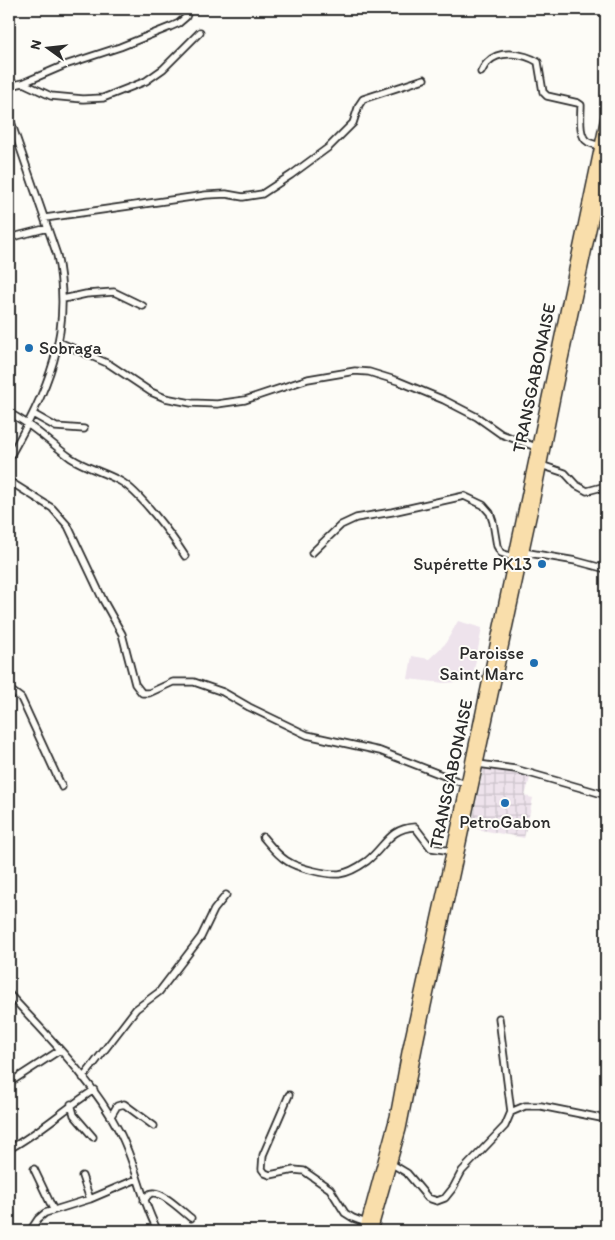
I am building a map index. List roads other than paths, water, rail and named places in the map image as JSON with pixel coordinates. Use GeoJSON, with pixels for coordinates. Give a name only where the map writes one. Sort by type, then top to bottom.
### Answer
{"type":"FeatureCollection","features":[{"type":"Feature","properties":{"kind":"highway","name":"TRANSGABONAISE"},"geometry":{"type":"LineString","coordinates":[[365,1227],[392,1130],[606,116]]}},
{"type":"Feature","properties":{"kind":"highway","name":"TRANSGABONAISE"},"geometry":{"type":"LineString","coordinates":[[372,1231],[392,1164],[523,552],[556,387],[606,160]]}},
{"type":"Feature","properties":{"kind":"street"},"geometry":{"type":"LineString","coordinates":[[9,86],[23,84],[65,65],[170,28],[186,17],[189,9]]}},
{"type":"Feature","properties":{"kind":"street"},"geometry":{"type":"LineString","coordinates":[[23,84],[51,96],[83,99],[103,98],[146,81],[163,68],[200,32]]}},
{"type":"Feature","properties":{"kind":"street"},"geometry":{"type":"LineString","coordinates":[[481,72],[488,61],[507,53],[538,62],[543,92],[547,96],[581,105],[581,125],[584,137],[589,143],[601,146]]}},
{"type":"Feature","properties":{"kind":"street"},"geometry":{"type":"LineString","coordinates":[[45,218],[206,195],[226,194],[243,197],[262,194],[291,176],[329,147],[353,124],[363,99],[424,79]]}},
{"type":"Feature","properties":{"kind":"street"},"geometry":{"type":"LineString","coordinates":[[9,116],[48,228],[61,273],[62,299],[59,342],[48,380],[33,414],[9,458]]}},
{"type":"Feature","properties":{"kind":"street"},"geometry":{"type":"LineString","coordinates":[[9,238],[48,228]]}},
{"type":"Feature","properties":{"kind":"street"},"geometry":{"type":"LineString","coordinates":[[62,299],[86,294],[114,292],[143,306]]}},
{"type":"Feature","properties":{"kind":"street"},"geometry":{"type":"LineString","coordinates":[[59,342],[109,364],[151,392],[165,398],[191,403],[216,404],[245,400],[308,378],[355,371],[368,372],[398,381],[444,400],[477,417],[501,434],[536,447]]}},
{"type":"Feature","properties":{"kind":"street"},"geometry":{"type":"LineString","coordinates":[[9,413],[28,424],[73,459],[122,482],[137,495],[173,536],[185,556]]}},
{"type":"Feature","properties":{"kind":"street"},"geometry":{"type":"LineString","coordinates":[[33,414],[56,427],[84,429]]}},
{"type":"Feature","properties":{"kind":"street"},"geometry":{"type":"LineString","coordinates":[[541,465],[566,473],[576,485],[587,490],[606,486]]}},
{"type":"Feature","properties":{"kind":"street"},"geometry":{"type":"LineString","coordinates":[[9,481],[52,508],[68,526],[103,600],[122,634],[135,684],[142,693],[149,693],[173,682],[194,682],[223,692],[249,707],[307,735],[380,752],[465,784]]}},
{"type":"Feature","properties":{"kind":"street"},"geometry":{"type":"LineString","coordinates":[[312,553],[342,525],[356,518],[464,496],[483,505],[490,513],[497,546],[501,552],[513,558]]}},
{"type":"Feature","properties":{"kind":"street"},"geometry":{"type":"LineString","coordinates":[[523,552],[606,568]]}},
{"type":"Feature","properties":{"kind":"street"},"geometry":{"type":"LineString","coordinates":[[9,688],[22,698],[62,787]]}},
{"type":"Feature","properties":{"kind":"street"},"geometry":{"type":"LineString","coordinates":[[478,764],[515,769],[589,792],[606,795]]}},
{"type":"Feature","properties":{"kind":"street"},"geometry":{"type":"LineString","coordinates":[[263,836],[276,852],[288,862],[300,867],[331,874],[340,874],[367,861],[389,837],[406,827],[415,827],[431,848],[452,851]]}},
{"type":"Feature","properties":{"kind":"street"},"geometry":{"type":"LineString","coordinates":[[83,1078],[136,1009],[159,992],[201,937],[214,910],[226,895]]}},
{"type":"Feature","properties":{"kind":"street"},"geometry":{"type":"LineString","coordinates":[[9,994],[94,1090],[111,1116],[125,1144],[144,1201],[158,1231]]}},
{"type":"Feature","properties":{"kind":"street"},"geometry":{"type":"LineString","coordinates":[[392,1164],[407,1173],[428,1198],[437,1201],[445,1198],[454,1188],[462,1171],[505,1126],[511,1112],[499,1018]]}},
{"type":"Feature","properties":{"kind":"street"},"geometry":{"type":"LineString","coordinates":[[9,1083],[60,1050]]}},
{"type":"Feature","properties":{"kind":"street"},"geometry":{"type":"LineString","coordinates":[[9,1077],[17,1078]]}},
{"type":"Feature","properties":{"kind":"street"},"geometry":{"type":"LineString","coordinates":[[9,1149],[94,1090]]}},
{"type":"Feature","properties":{"kind":"street"},"geometry":{"type":"LineString","coordinates":[[289,1095],[263,1156],[262,1169],[270,1175],[294,1170],[304,1171],[330,1189],[345,1212],[365,1227]]}},
{"type":"Feature","properties":{"kind":"street"},"geometry":{"type":"LineString","coordinates":[[72,1104],[74,1115],[93,1137]]}},
{"type":"Feature","properties":{"kind":"street"},"geometry":{"type":"LineString","coordinates":[[111,1116],[117,1106],[124,1104],[154,1126]]}},
{"type":"Feature","properties":{"kind":"street"},"geometry":{"type":"LineString","coordinates":[[511,1112],[525,1106],[541,1106],[606,1119]]}},
{"type":"Feature","properties":{"kind":"street"},"geometry":{"type":"LineString","coordinates":[[34,1169],[53,1210]]}},
{"type":"Feature","properties":{"kind":"street"},"geometry":{"type":"LineString","coordinates":[[82,1176],[90,1199]]}},
{"type":"Feature","properties":{"kind":"street"},"geometry":{"type":"LineString","coordinates":[[30,1231],[38,1219],[45,1213],[90,1199],[137,1179]]}},
{"type":"Feature","properties":{"kind":"street"},"geometry":{"type":"LineString","coordinates":[[144,1201],[149,1194],[161,1195],[191,1218]]}},
{"type":"Feature","properties":{"kind":"place","name":"Sobraga"},"geometry":{"type":"Point","coordinates":[29,348]}},
{"type":"Feature","properties":{"kind":"place","name":"Supérette PK13"},"geometry":{"type":"Point","coordinates":[542,564]}},
{"type":"Feature","properties":{"kind":"place","name":"Paroisse Saint Marc"},"geometry":{"type":"Point","coordinates":[534,663]}},
{"type":"Feature","properties":{"kind":"place","name":"PetroGabon"},"geometry":{"type":"Point","coordinates":[505,803]}}]}
